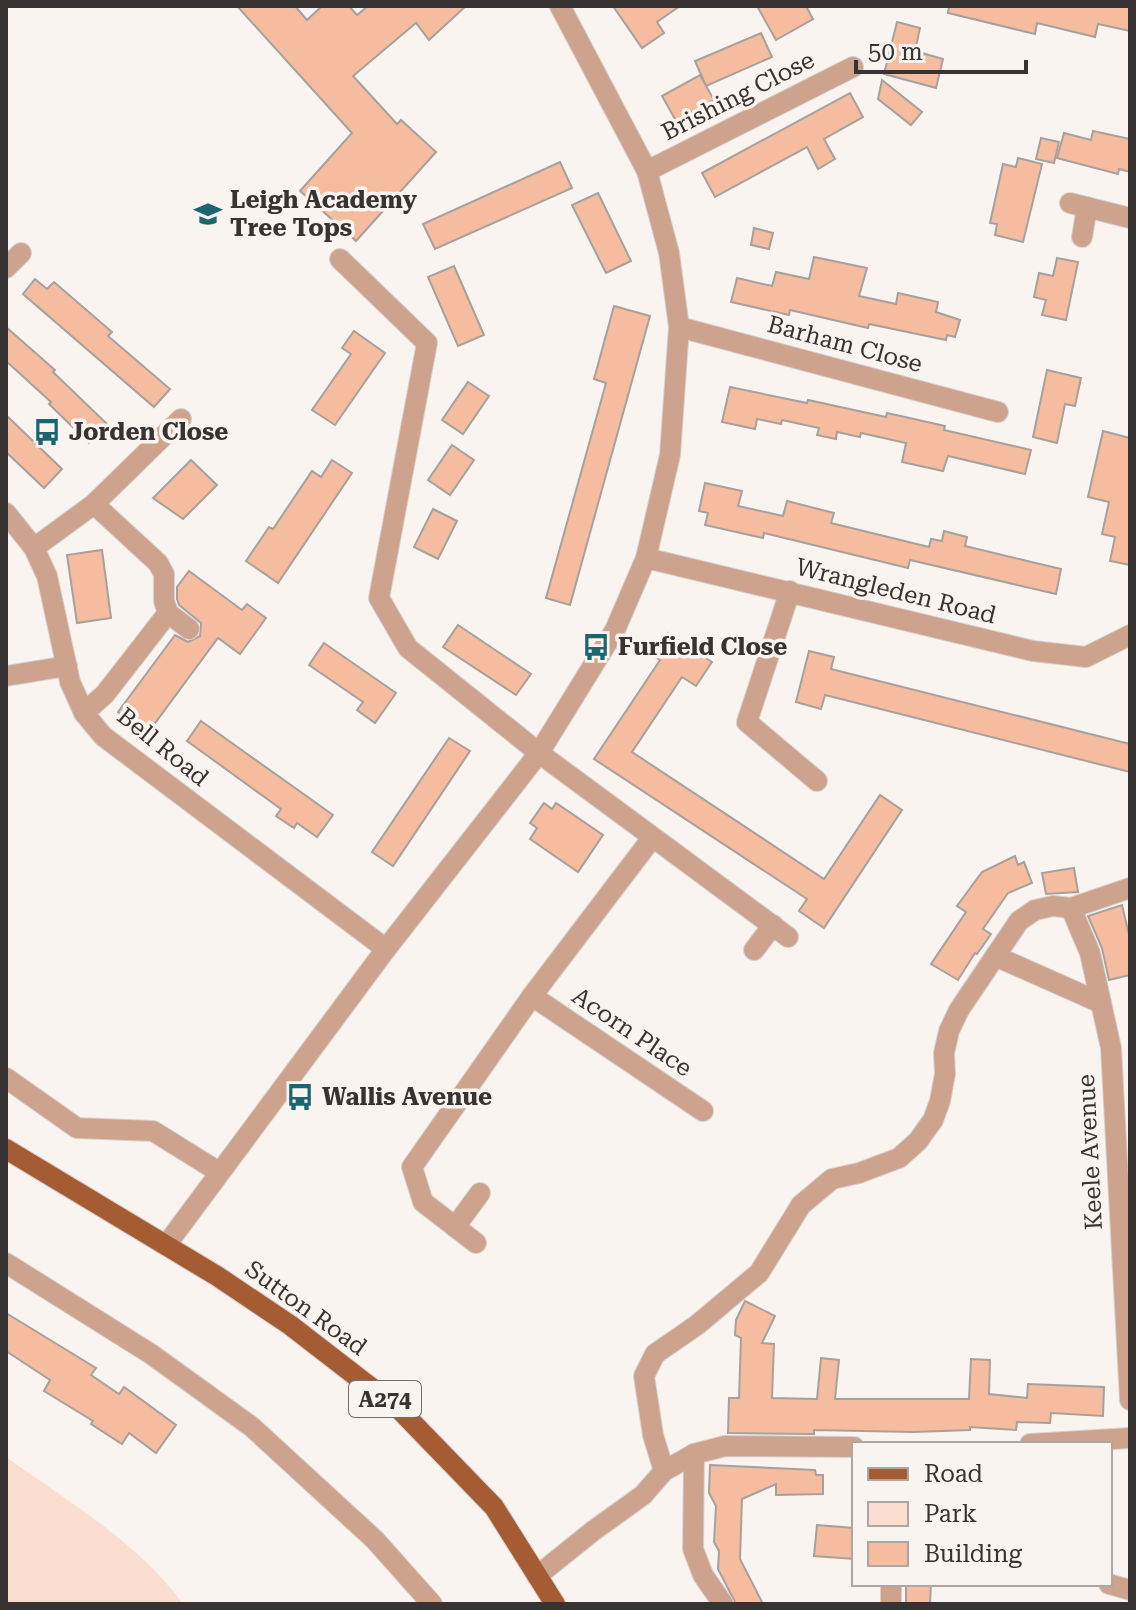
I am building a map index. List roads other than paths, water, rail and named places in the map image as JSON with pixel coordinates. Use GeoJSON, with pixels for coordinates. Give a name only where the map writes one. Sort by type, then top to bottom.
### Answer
{"type":"FeatureCollection","features":[{"type":"Feature","properties":{"kind":"main road","name":"Sutton Road"},"geometry":{"type":"LineString","coordinates":[[6,1149],[167,1244],[290,1325],[400,1410],[494,1507],[555,1604]]}},
{"type":"Feature","properties":{"kind":"street"},"geometry":{"type":"LineString","coordinates":[[167,1244],[386,949],[539,753],[615,630],[646,558],[670,455],[679,327],[669,253],[647,171],[564,7]]}},
{"type":"Feature","properties":{"kind":"street","name":"Brishing Close"},"geometry":{"type":"LineString","coordinates":[[647,171],[853,67]]}},
{"type":"Feature","properties":{"kind":"street"},"geometry":{"type":"LineString","coordinates":[[1082,237],[1079,205],[1130,218]]}},
{"type":"Feature","properties":{"kind":"street"},"geometry":{"type":"LineString","coordinates":[[6,268],[21,253]]}},
{"type":"Feature","properties":{"kind":"street"},"geometry":{"type":"LineString","coordinates":[[340,259],[427,343],[379,598],[408,648],[539,753],[781,931],[754,950]]}},
{"type":"Feature","properties":{"kind":"street","name":"Barham Close"},"geometry":{"type":"LineString","coordinates":[[679,327],[998,412]]}},
{"type":"Feature","properties":{"kind":"street"},"geometry":{"type":"LineString","coordinates":[[34,548],[94,504],[181,419]]}},
{"type":"Feature","properties":{"kind":"street"},"geometry":{"type":"LineString","coordinates":[[94,504],[158,563],[164,574],[164,601],[168,613],[189,629]]}},
{"type":"Feature","properties":{"kind":"street","name":"Bell Road"},"geometry":{"type":"LineString","coordinates":[[6,513],[34,548],[47,576],[70,682],[84,713],[103,736],[386,949]]}},
{"type":"Feature","properties":{"kind":"street","name":"Wrangleden Road"},"geometry":{"type":"LineString","coordinates":[[646,558],[1033,651],[1086,657],[1130,635]]}},
{"type":"Feature","properties":{"kind":"street"},"geometry":{"type":"LineString","coordinates":[[790,591],[747,722],[817,781]]}},
{"type":"Feature","properties":{"kind":"street"},"geometry":{"type":"LineString","coordinates":[[84,713],[105,694],[168,613]]}},
{"type":"Feature","properties":{"kind":"street"},"geometry":{"type":"LineString","coordinates":[[6,676],[67,666]]}},
{"type":"Feature","properties":{"kind":"street","name":"Acorn Place"},"geometry":{"type":"LineString","coordinates":[[476,1243],[423,1202],[412,1167],[532,996],[652,838]]}},
{"type":"Feature","properties":{"kind":"street"},"geometry":{"type":"LineString","coordinates":[[664,1471],[653,1435],[644,1376],[655,1354],[697,1325],[759,1273],[801,1205],[832,1179],[899,1158],[918,1141],[933,1120],[940,1101],[949,1031],[959,1010],[1019,921],[1035,910],[1053,906],[1071,908],[1130,888]]}},
{"type":"Feature","properties":{"kind":"street","name":"Keele Avenue"},"geometry":{"type":"LineString","coordinates":[[1071,908],[1090,953],[1112,1062],[1125,1226],[1130,1400]]}},
{"type":"Feature","properties":{"kind":"street"},"geometry":{"type":"LineString","coordinates":[[995,956],[1101,1003]]}},
{"type":"Feature","properties":{"kind":"street","name":"Acorn Place"},"geometry":{"type":"LineString","coordinates":[[532,996],[703,1111]]}},
{"type":"Feature","properties":{"kind":"street"},"geometry":{"type":"LineString","coordinates":[[6,1078],[77,1128],[153,1131],[219,1172]]}},
{"type":"Feature","properties":{"kind":"street"},"geometry":{"type":"LineString","coordinates":[[455,1227],[480,1193]]}},
{"type":"Feature","properties":{"kind":"street"},"geometry":{"type":"LineString","coordinates":[[6,1263],[151,1354],[252,1427],[375,1540],[432,1604]]}},
{"type":"Feature","properties":{"kind":"street"},"geometry":{"type":"LineString","coordinates":[[1065,1442],[1130,1438]]}},
{"type":"Feature","properties":{"kind":"street"},"geometry":{"type":"LineString","coordinates":[[537,1576],[643,1495],[664,1471],[694,1454],[725,1446],[852,1447]]}},
{"type":"Feature","properties":{"kind":"street"},"geometry":{"type":"LineString","coordinates":[[694,1454],[693,1549],[703,1575],[723,1604]]}},
{"type":"Feature","properties":{"kind":"place","name":"Leigh Academy Tree Tops"},"geometry":{"type":"Point","coordinates":[208,214]}},
{"type":"Feature","properties":{"kind":"place","name":"Jorden Close"},"geometry":{"type":"Point","coordinates":[47,432]}},
{"type":"Feature","properties":{"kind":"place","name":"Furfield Close"},"geometry":{"type":"Point","coordinates":[596,647]}},
{"type":"Feature","properties":{"kind":"place","name":"Wallis Avenue"},"geometry":{"type":"Point","coordinates":[300,1097]}}]}
